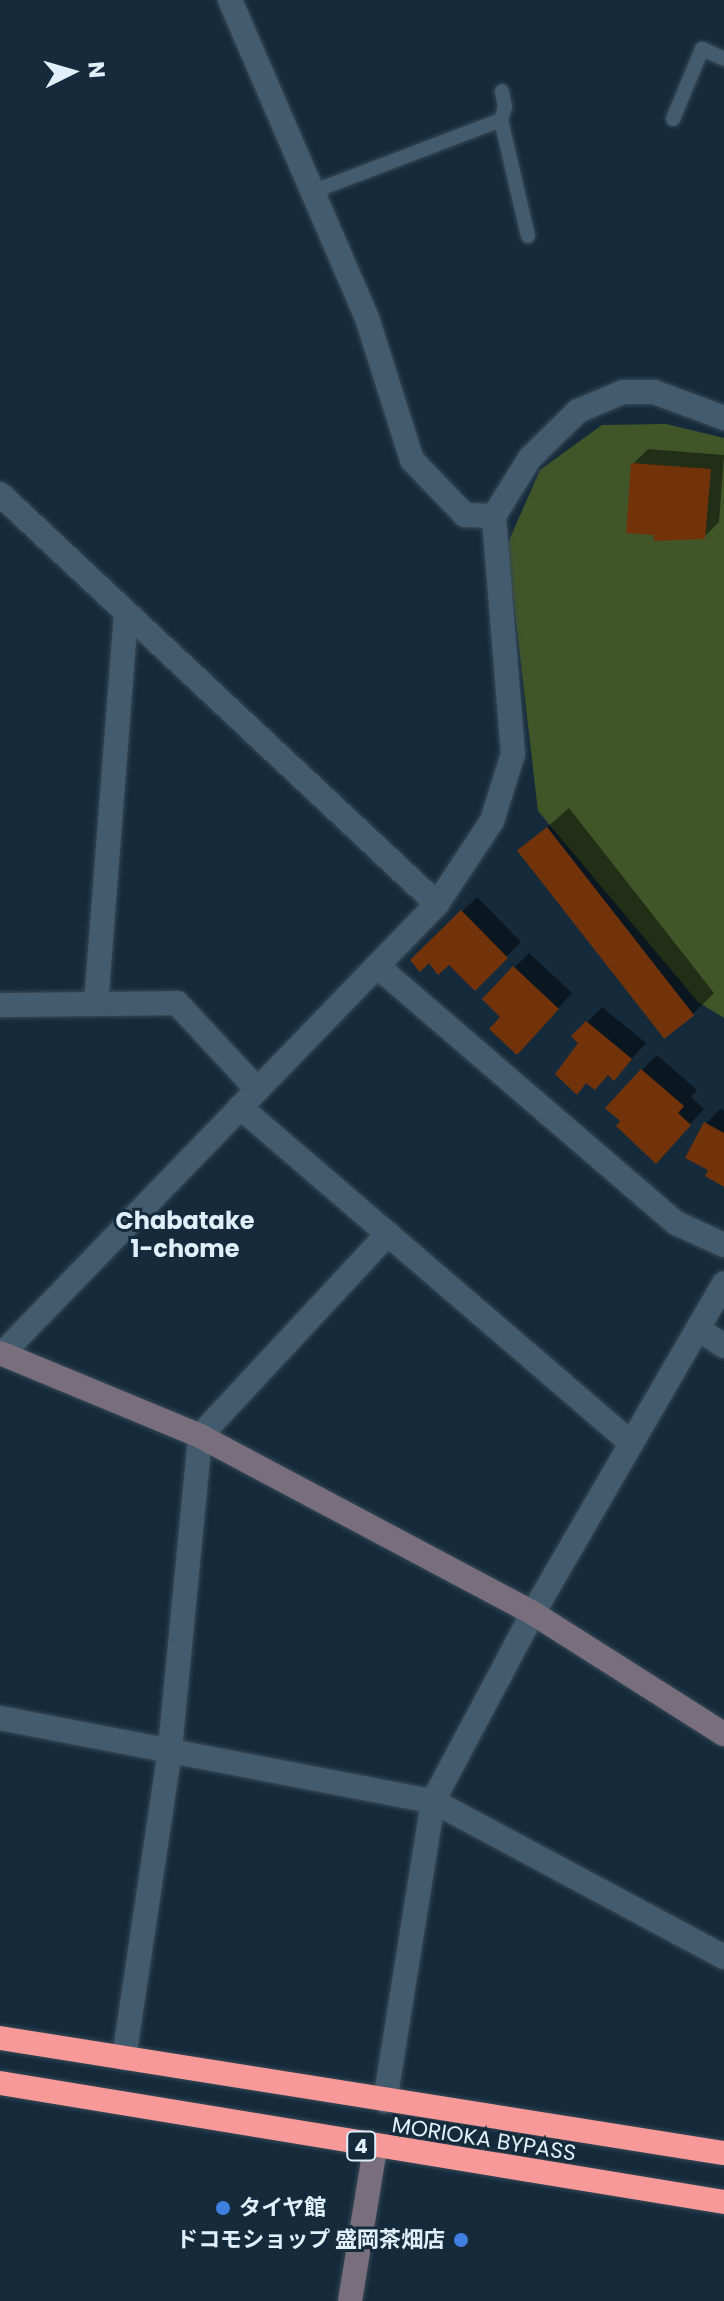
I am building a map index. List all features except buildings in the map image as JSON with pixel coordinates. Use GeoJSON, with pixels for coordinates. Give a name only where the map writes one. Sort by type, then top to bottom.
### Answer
{"type":"FeatureCollection","features":[{"type":"Feature","properties":{"kind":"highway","name":"MORIOKA BYPASS"},"geometry":{"type":"LineString","coordinates":[[0,2038],[724,2153]]}},
{"type":"Feature","properties":{"kind":"highway","name":"MORIOKA BYPASS"},"geometry":{"type":"LineString","coordinates":[[0,2083],[375,2148],[724,2202]]}},
{"type":"Feature","properties":{"kind":"street"},"geometry":{"type":"LineString","coordinates":[[230,0],[367,318],[412,460],[465,515],[494,516]]}},
{"type":"Feature","properties":{"kind":"street"},"geometry":{"type":"LineString","coordinates":[[724,418],[654,392],[623,392],[578,411],[530,458],[494,516],[513,754],[492,821],[437,904],[1,1353],[200,1436],[533,1613],[724,1734]]}},
{"type":"Feature","properties":{"kind":"street"},"geometry":{"type":"LineString","coordinates":[[0,494],[126,616],[437,904]]}},
{"type":"Feature","properties":{"kind":"street"},"geometry":{"type":"LineString","coordinates":[[96,1004],[126,616]]}},
{"type":"Feature","properties":{"kind":"street"},"geometry":{"type":"LineString","coordinates":[[377,966],[676,1223],[724,1245]]}},
{"type":"Feature","properties":{"kind":"street"},"geometry":{"type":"LineString","coordinates":[[0,1005],[177,1003],[257,1089]]}},
{"type":"Feature","properties":{"kind":"street"},"geometry":{"type":"LineString","coordinates":[[240,1107],[631,1443]]}},
{"type":"Feature","properties":{"kind":"street"},"geometry":{"type":"LineString","coordinates":[[124,2058],[170,1749],[200,1436],[388,1234]]}},
{"type":"Feature","properties":{"kind":"street"},"geometry":{"type":"LineString","coordinates":[[385,2101],[433,1801],[533,1613],[724,1283]]}},
{"type":"Feature","properties":{"kind":"street"},"geometry":{"type":"LineString","coordinates":[[698,1329],[724,1346]]}},
{"type":"Feature","properties":{"kind":"street"},"geometry":{"type":"LineString","coordinates":[[0,1718],[433,1801],[724,1957]]}},
{"type":"Feature","properties":{"kind":"street"},"geometry":{"type":"LineString","coordinates":[[350,2301],[375,2148]]}},
{"type":"Feature","properties":{"kind":"lane"},"geometry":{"type":"LineString","coordinates":[[673,119],[702,49],[724,59]]}},
{"type":"Feature","properties":{"kind":"lane"},"geometry":{"type":"LineString","coordinates":[[502,91],[501,120],[528,236]]}},
{"type":"Feature","properties":{"kind":"lane"},"geometry":{"type":"LineString","coordinates":[[312,192],[501,120]]}},
{"type":"Feature","properties":{"kind":"green space"},"geometry":{"type":"Polygon","coordinates":[[[666,424],[724,438],[724,1018],[698,1002],[538,811],[507,545],[540,470],[602,425],[666,424]]]}},
{"type":"Feature","properties":{"kind":"place","name":"タイヤ館"},"geometry":{"type":"Point","coordinates":[223,2208]}},
{"type":"Feature","properties":{"kind":"place","name":"ドコモショップ 盛岡茶畑店"},"geometry":{"type":"Point","coordinates":[461,2240]}},
{"type":"Feature","properties":{"kind":"district","name":"Chabatake 1-chome"},"geometry":{"type":"Point","coordinates":[185,1235]}}]}
